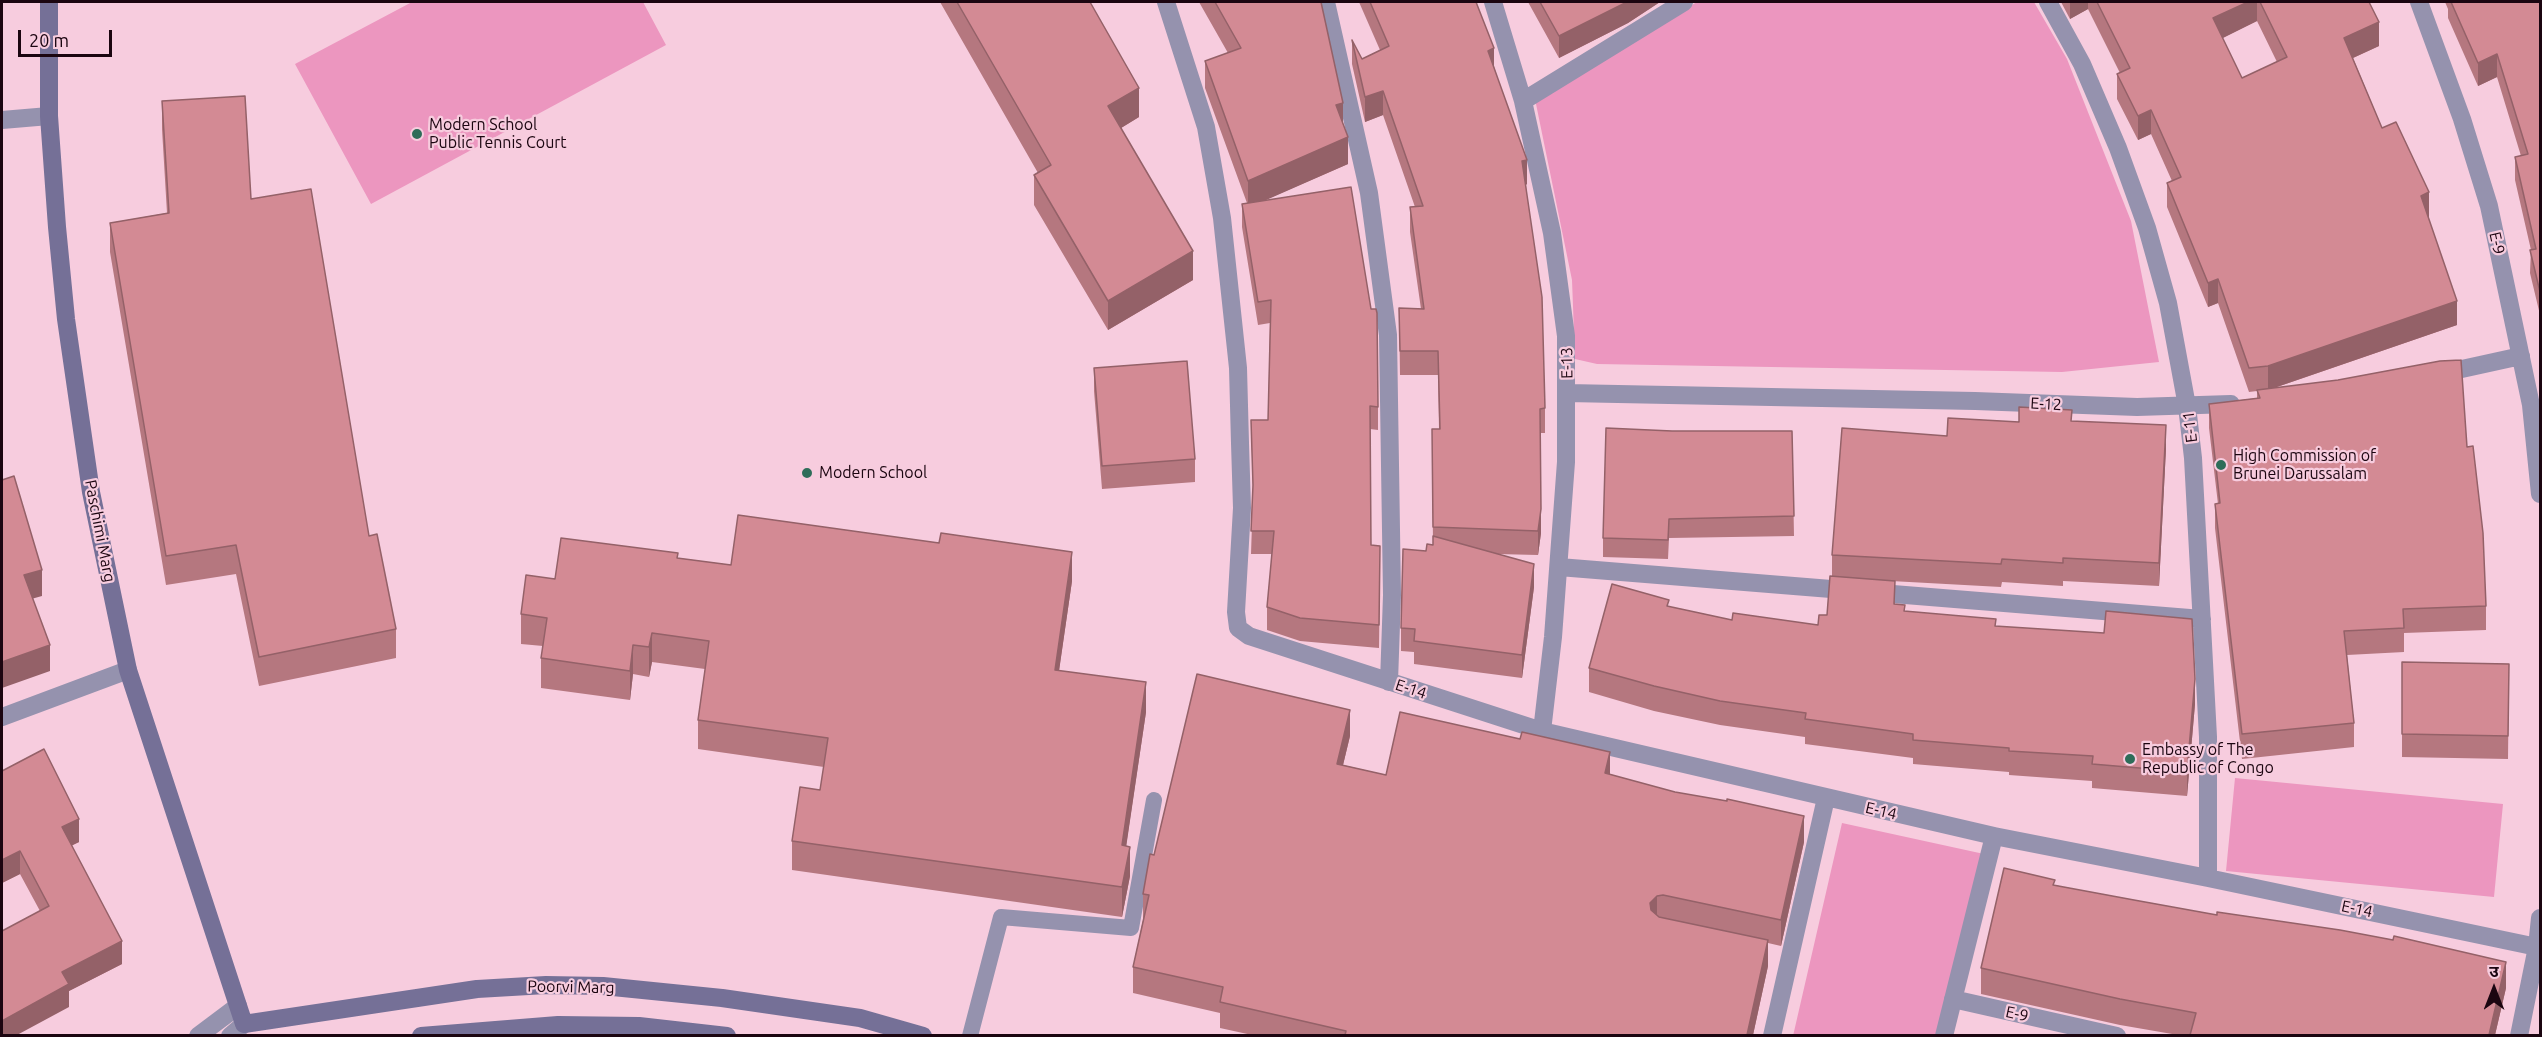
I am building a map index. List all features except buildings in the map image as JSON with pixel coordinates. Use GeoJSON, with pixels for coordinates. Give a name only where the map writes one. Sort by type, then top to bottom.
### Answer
{"type":"FeatureCollection","features":[{"type":"Feature","properties":{"kind":"main road","name":"Paschimi Marg"},"geometry":{"type":"LineString","coordinates":[[49,2],[49,116],[66,319],[91,492],[128,670],[238,1006],[237,1030]]}},
{"type":"Feature","properties":{"kind":"main road","name":"Poorvi Marg"},"geometry":{"type":"LineString","coordinates":[[237,1030],[477,989],[546,985],[603,986],[722,998],[858,1027],[923,1035]]}},
{"type":"Feature","properties":{"kind":"main road"},"geometry":{"type":"LineString","coordinates":[[421,1035],[558,1025],[639,1026],[727,1035]]}},
{"type":"Feature","properties":{"kind":"main road"},"geometry":{"type":"LineString","coordinates":[[237,1030],[269,1035]]}},
{"type":"Feature","properties":{"kind":"street","name":"E-14"},"geometry":{"type":"LineString","coordinates":[[1166,2],[1206,127],[1222,218],[1238,368],[1242,508],[1236,612],[1238,628],[1249,636],[1542,731],[1994,836],[2537,947]]}},
{"type":"Feature","properties":{"kind":"street"},"geometry":{"type":"LineString","coordinates":[[1326,2],[1369,193],[1388,335],[1392,595],[1389,682]]}},
{"type":"Feature","properties":{"kind":"street","name":"E-13"},"geometry":{"type":"LineString","coordinates":[[1492,2],[1522,101],[1552,233],[1566,336],[1566,462],[1559,567],[1542,731]]}},
{"type":"Feature","properties":{"kind":"street"},"geometry":{"type":"LineString","coordinates":[[1522,101],[1684,2]]}},
{"type":"Feature","properties":{"kind":"street","name":"E-11"},"geometry":{"type":"LineString","coordinates":[[2048,2],[2082,64],[2118,148],[2147,228],[2168,303],[2187,406],[2193,458],[2208,737],[2208,878]]}},
{"type":"Feature","properties":{"kind":"street","name":"E-9"},"geometry":{"type":"LineString","coordinates":[[2419,2],[2462,119],[2489,206],[2531,405],[2541,494]]}},
{"type":"Feature","properties":{"kind":"street"},"geometry":{"type":"LineString","coordinates":[[2,120],[49,116]]}},
{"type":"Feature","properties":{"kind":"street"},"geometry":{"type":"LineString","coordinates":[[2426,377],[2521,356]]}},
{"type":"Feature","properties":{"kind":"street","name":"E-12"},"geometry":{"type":"LineString","coordinates":[[1567,393],[2187,406],[2246,403]]}},
{"type":"Feature","properties":{"kind":"street"},"geometry":{"type":"LineString","coordinates":[[1559,567],[2202,619]]}},
{"type":"Feature","properties":{"kind":"street"},"geometry":{"type":"LineString","coordinates":[[2,717],[128,670]]}},
{"type":"Feature","properties":{"kind":"street"},"geometry":{"type":"LineString","coordinates":[[1772,1035],[1782,958],[1826,798]]}},
{"type":"Feature","properties":{"kind":"street"},"geometry":{"type":"LineString","coordinates":[[1944,1035],[1994,836]]}},
{"type":"Feature","properties":{"kind":"street"},"geometry":{"type":"LineString","coordinates":[[2519,1035],[2541,918]]}},
{"type":"Feature","properties":{"kind":"street","name":"E-9"},"geometry":{"type":"LineString","coordinates":[[1953,999],[2117,1035]]}},
{"type":"Feature","properties":{"kind":"street"},"geometry":{"type":"LineString","coordinates":[[198,1035],[238,1006]]}},
{"type":"Feature","properties":{"kind":"lane"},"geometry":{"type":"LineString","coordinates":[[970,1035],[1001,917],[1131,928],[1154,800]]}},
{"type":"Feature","properties":{"kind":"shaded area","name":"Modern School Public Tennis Court"},"geometry":{"type":"Polygon","coordinates":[[[412,2],[643,2],[666,45],[371,204],[295,64],[412,2]]]}},
{"type":"Feature","properties":{"kind":"shaded area"},"geometry":{"type":"Polygon","coordinates":[[[1697,2],[2034,2],[2067,59],[2131,221],[2159,362],[2062,372],[1597,364],[1575,359],[1572,280],[1535,99],[1697,2]]]}},
{"type":"Feature","properties":{"kind":"shaded area"},"geometry":{"type":"Polygon","coordinates":[[[2235,778],[2503,804],[2494,897],[2226,871],[2235,778]]]}},
{"type":"Feature","properties":{"kind":"shaded area"},"geometry":{"type":"Polygon","coordinates":[[[1842,823],[1984,854],[1937,1035],[1793,1036],[1842,823]]]}},
{"type":"Feature","properties":{"kind":"place","name":"Modern School Public Tennis Court"},"geometry":{"type":"Point","coordinates":[417,134]}},
{"type":"Feature","properties":{"kind":"place","name":"High Commission of Brunei Darussalam"},"geometry":{"type":"Point","coordinates":[2221,465]}},
{"type":"Feature","properties":{"kind":"place","name":"Modern School"},"geometry":{"type":"Point","coordinates":[807,473]}},
{"type":"Feature","properties":{"kind":"place","name":"Embassy of The Republic of Congo"},"geometry":{"type":"Point","coordinates":[2130,759]}}]}
